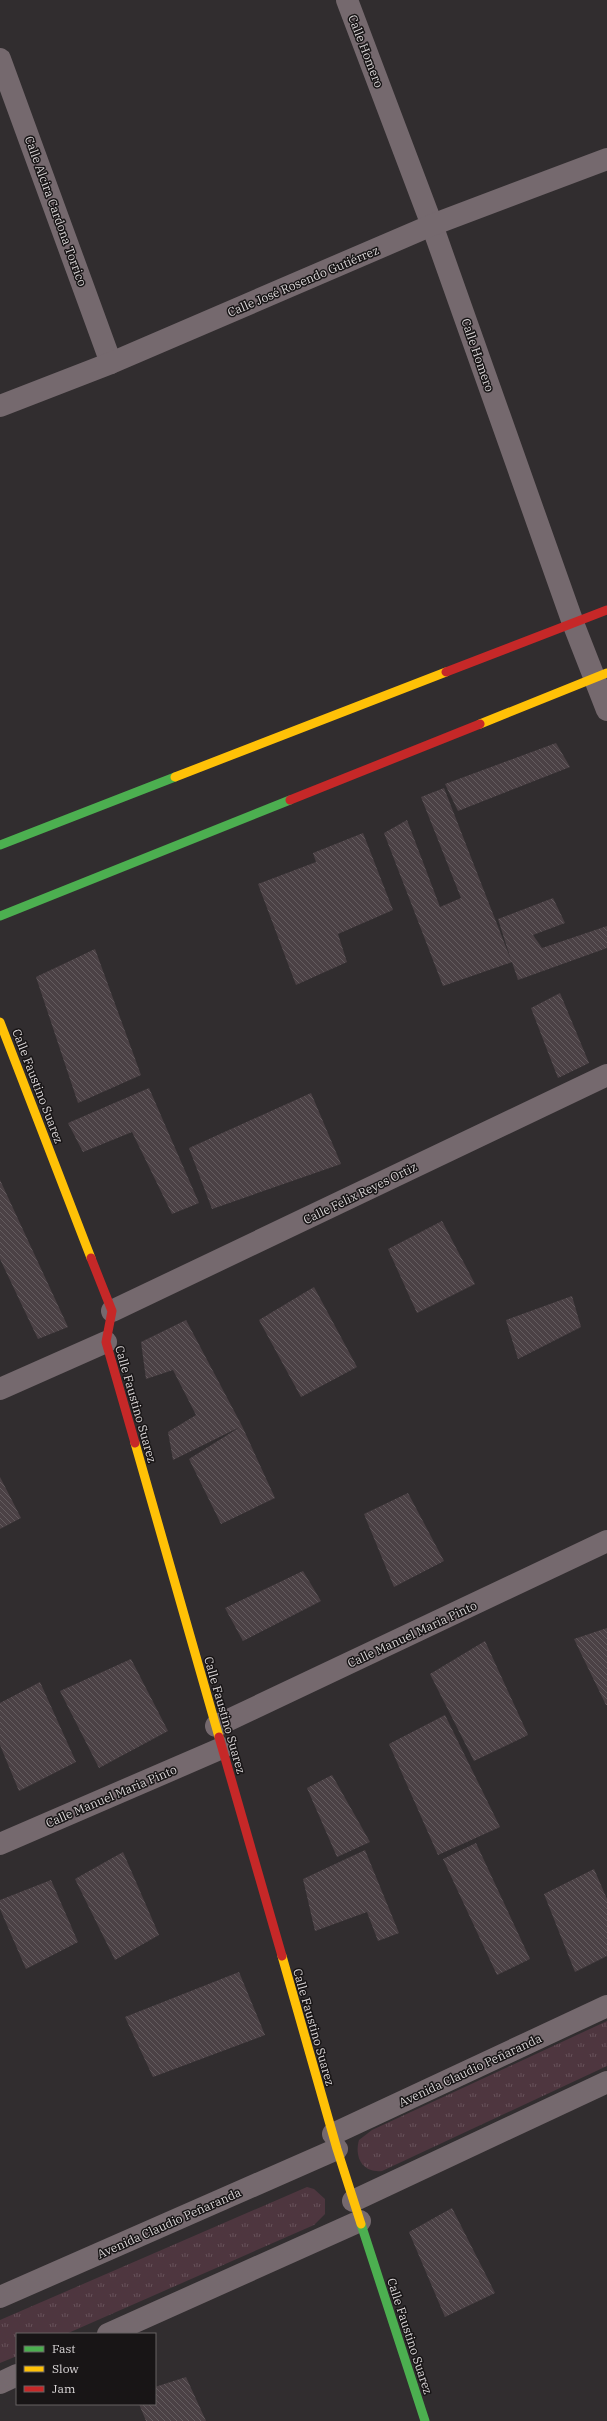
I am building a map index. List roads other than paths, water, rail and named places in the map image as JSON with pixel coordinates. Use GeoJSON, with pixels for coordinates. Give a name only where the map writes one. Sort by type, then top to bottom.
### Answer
{"type":"FeatureCollection","features":[{"type":"Feature","properties":{"kind":"street","name":"Calle Homero"},"geometry":{"type":"LineString","coordinates":[[347,0],[432,225],[573,623],[601,675],[607,710]]}},
{"type":"Feature","properties":{"kind":"street","name":"Calle Alcira Cardona Torrico"},"geometry":{"type":"LineString","coordinates":[[0,59],[111,363]]}},
{"type":"Feature","properties":{"kind":"street","name":"Calle José Rosendo Gutiérrez"},"geometry":{"type":"LineString","coordinates":[[0,406],[111,363],[432,225],[607,159]]}},
{"type":"Feature","properties":{"kind":"street"},"geometry":{"type":"LineString","coordinates":[[0,845],[607,610]]}},
{"type":"Feature","properties":{"kind":"street"},"geometry":{"type":"LineString","coordinates":[[0,916],[601,675]]}},
{"type":"Feature","properties":{"kind":"street","name":"Calle Faustino Suarez"},"geometry":{"type":"LineString","coordinates":[[0,1022],[112,1311],[106,1342],[335,2142],[425,2421]]}},
{"type":"Feature","properties":{"kind":"street","name":"Calle Felix Reyes Ortiz"},"geometry":{"type":"LineString","coordinates":[[112,1311],[607,1075]]}},
{"type":"Feature","properties":{"kind":"street"},"geometry":{"type":"LineString","coordinates":[[0,1389],[106,1342]]}},
{"type":"Feature","properties":{"kind":"street","name":"Calle Manuel Maria Pinto"},"geometry":{"type":"LineString","coordinates":[[216,1726],[607,1541]]}},
{"type":"Feature","properties":{"kind":"street","name":"Calle Manuel Maria Pinto"},"geometry":{"type":"LineString","coordinates":[[0,1844],[222,1748]]}},
{"type":"Feature","properties":{"kind":"street","name":"Avenida Claudio Peñaranda"},"geometry":{"type":"LineString","coordinates":[[0,2297],[335,2142],[607,2006]]}},
{"type":"Feature","properties":{"kind":"street"},"geometry":{"type":"LineString","coordinates":[[110,2333],[356,2211],[607,2082]]}},
{"type":"Feature","properties":{"kind":"street"},"geometry":{"type":"LineString","coordinates":[[0,2383],[16,2375]]}}]}
